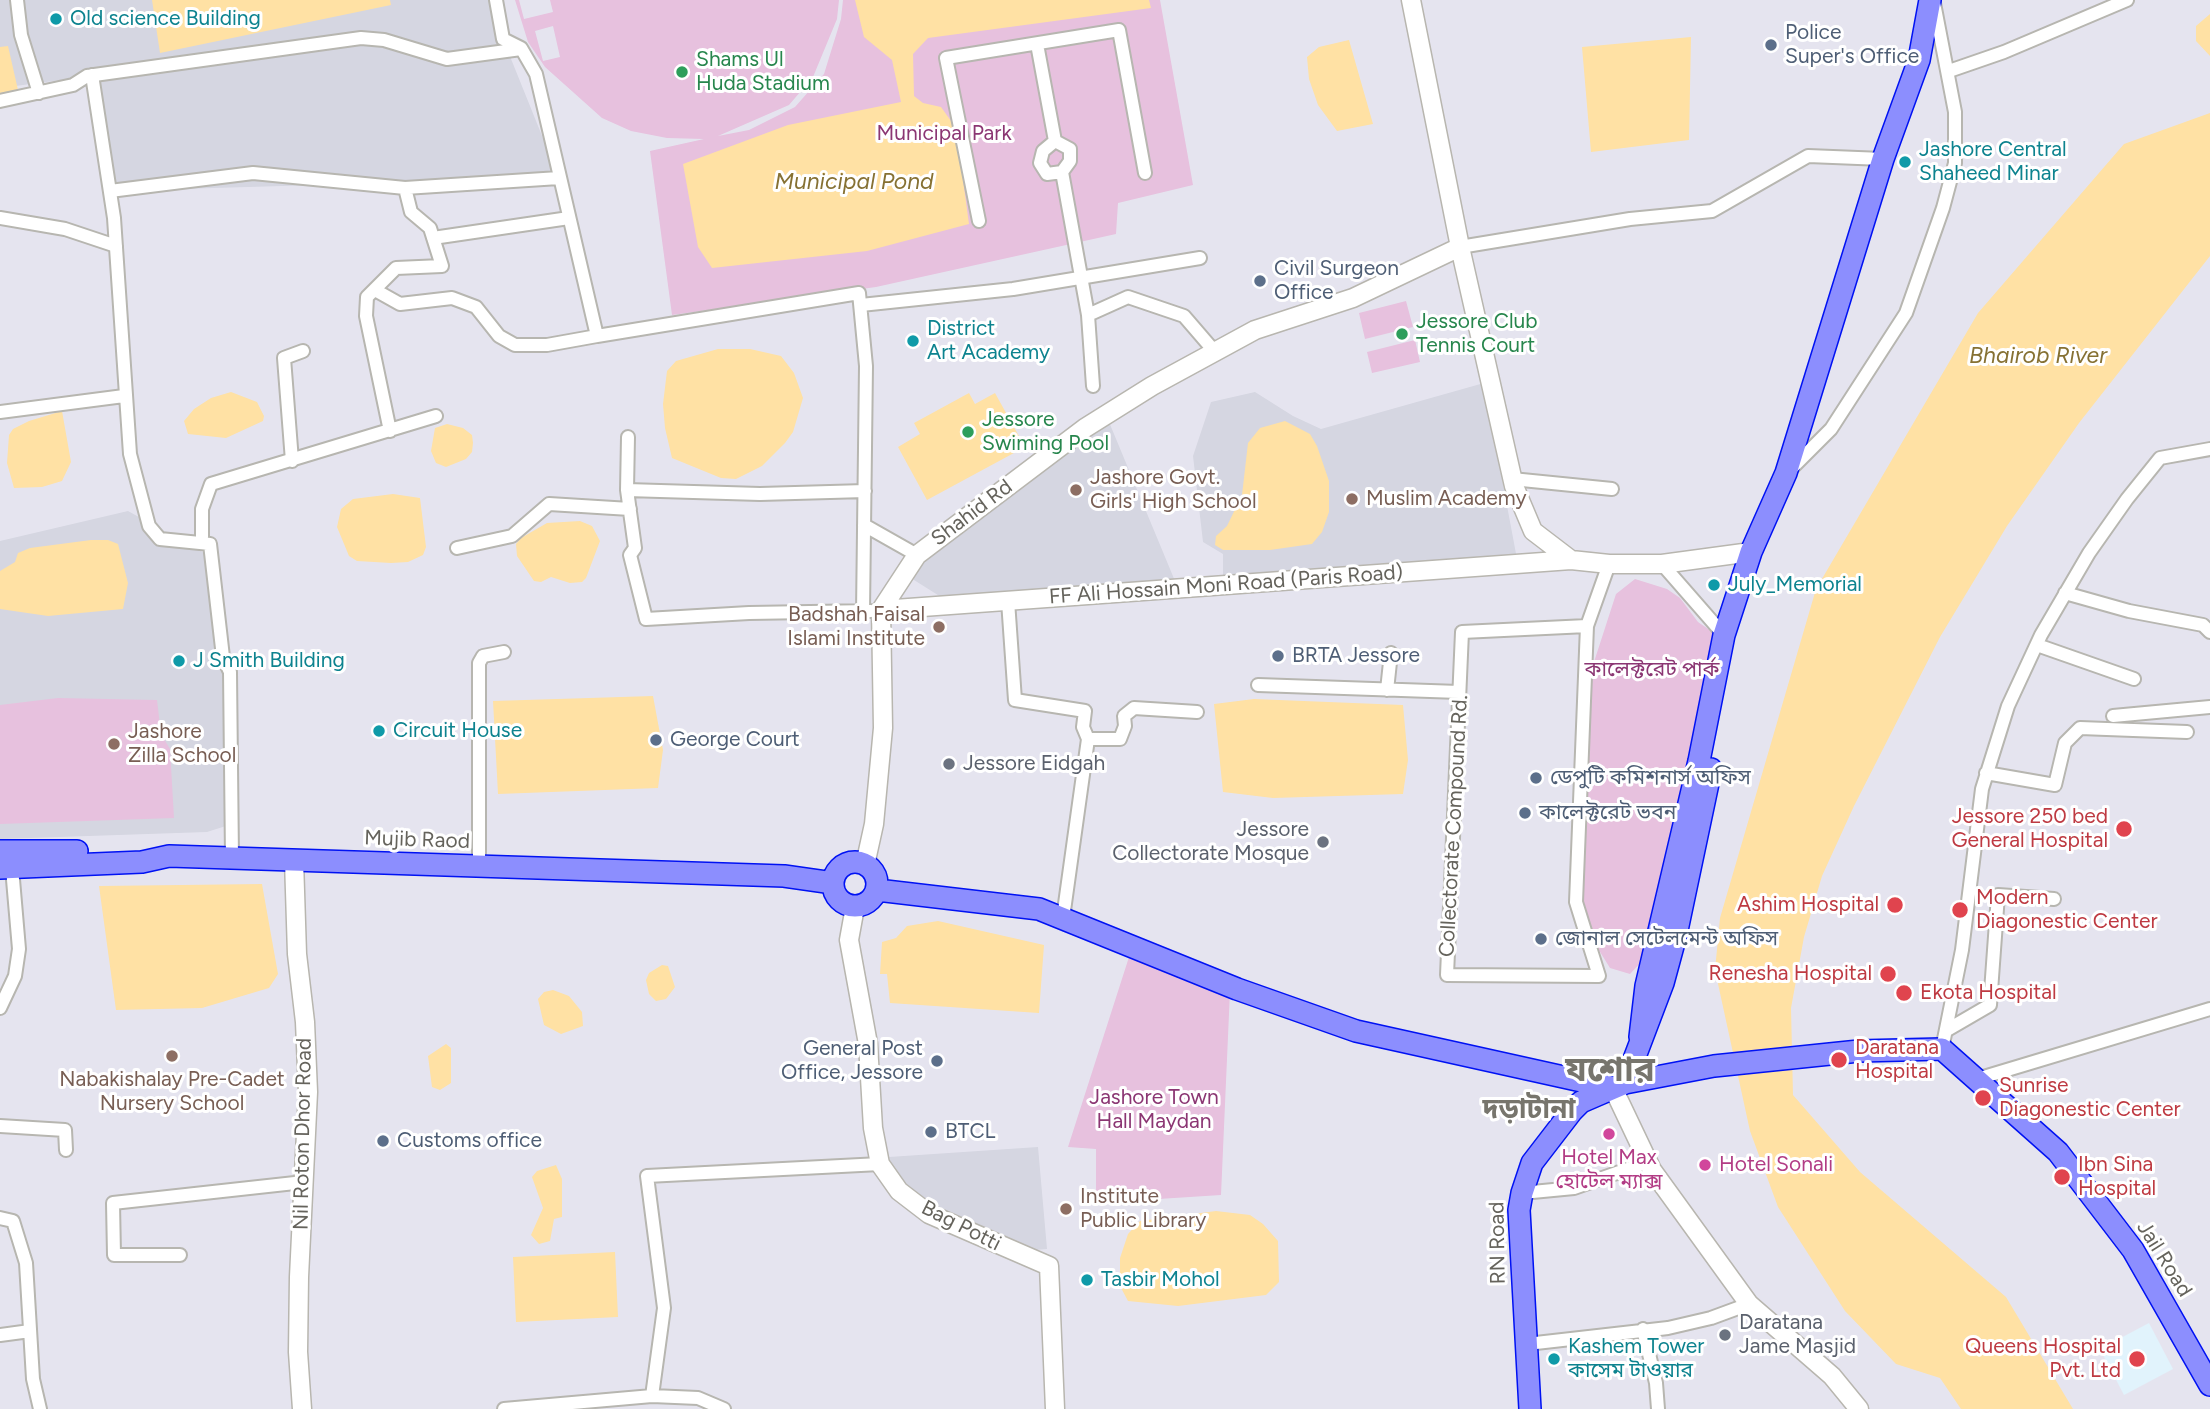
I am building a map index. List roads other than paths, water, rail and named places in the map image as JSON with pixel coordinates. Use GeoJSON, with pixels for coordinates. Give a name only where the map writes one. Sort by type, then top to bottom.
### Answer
{"type":"FeatureCollection","features":[{"type":"Feature","properties":{"kind":"highway"},"geometry":{"type":"LineString","coordinates":[[1640,1037],[1646,986],[1699,761],[1724,635],[1751,552],[1786,473],[1883,159],[1919,60],[1932,0]]}},
{"type":"Feature","properties":{"kind":"highway"},"geometry":{"type":"LineString","coordinates":[[1619,1085],[1663,983],[1676,935],[1726,701],[1742,580]]}},
{"type":"Feature","properties":{"kind":"highway","name":"Mujib Raod"},"geometry":{"type":"LineString","coordinates":[[4,862],[143,849],[169,856],[784,876],[833,883]]}},
{"type":"Feature","properties":{"kind":"highway"},"geometry":{"type":"LineString","coordinates":[[851,862],[865,865],[875,875],[877,890],[869,902],[848,906],[836,897],[833,883],[844,865],[851,862]]}},
{"type":"Feature","properties":{"kind":"highway"},"geometry":{"type":"LineString","coordinates":[[877,890],[1029,906],[1237,989],[1356,1031],[1619,1085],[1714,1066],[1945,1040]]}},
{"type":"Feature","properties":{"kind":"highway","name":"Jail Road"},"geometry":{"type":"LineString","coordinates":[[1945,1040],[1977,1079],[2058,1152],[2133,1250],[2210,1385]]}},
{"type":"Feature","properties":{"kind":"highway","name":"RN Road"},"geometry":{"type":"LineString","coordinates":[[1530,1409],[1519,1210],[1521,1193],[1532,1163],[1552,1134],[1581,1102],[1619,1085]]}},
{"type":"Feature","properties":{"kind":"street"},"geometry":{"type":"LineString","coordinates":[[17,0],[21,35],[39,93]]}},
{"type":"Feature","properties":{"kind":"street"},"geometry":{"type":"LineString","coordinates":[[496,0],[503,39],[521,48],[537,74],[597,336]]}},
{"type":"Feature","properties":{"kind":"street"},"geometry":{"type":"LineString","coordinates":[[1411,0],[1460,247],[1512,479],[1521,509],[1533,531],[1571,560]]}},
{"type":"Feature","properties":{"kind":"street"},"geometry":{"type":"LineString","coordinates":[[1786,473],[1831,429],[1906,313],[1929,252],[1955,163],[1955,112],[1949,71],[1932,0]]}},
{"type":"Feature","properties":{"kind":"street"},"geometry":{"type":"LineString","coordinates":[[1949,71],[2004,52],[2127,0]]}},
{"type":"Feature","properties":{"kind":"street"},"geometry":{"type":"LineString","coordinates":[[979,221],[946,58],[1119,30],[1144,173]]}},
{"type":"Feature","properties":{"kind":"street"},"geometry":{"type":"LineString","coordinates":[[0,101],[73,85],[92,75],[361,38],[384,40],[447,59],[521,48]]}},
{"type":"Feature","properties":{"kind":"street"},"geometry":{"type":"LineString","coordinates":[[1037,44],[1055,141]]}},
{"type":"Feature","properties":{"kind":"street"},"geometry":{"type":"LineString","coordinates":[[92,75],[116,246],[130,454],[149,526],[160,539],[210,544],[223,657],[230,672],[232,858]]}},
{"type":"Feature","properties":{"kind":"street"},"geometry":{"type":"LineString","coordinates":[[1055,141],[1043,151],[1040,163],[1047,174],[1062,172]]}},
{"type":"Feature","properties":{"kind":"street"},"geometry":{"type":"LineString","coordinates":[[1055,141],[1070,149],[1070,161],[1062,172],[1088,315],[1093,386]]}},
{"type":"Feature","properties":{"kind":"street"},"geometry":{"type":"LineString","coordinates":[[1460,247],[1616,221],[1712,211],[1808,156],[1883,159]]}},
{"type":"Feature","properties":{"kind":"street"},"geometry":{"type":"LineString","coordinates":[[110,191],[253,173],[405,188],[559,178]]}},
{"type":"Feature","properties":{"kind":"street"},"geometry":{"type":"LineString","coordinates":[[390,430],[366,316],[367,297],[396,268],[442,266],[430,228],[411,212],[405,188]]}},
{"type":"Feature","properties":{"kind":"street"},"geometry":{"type":"LineString","coordinates":[[0,218],[65,229],[116,246]]}},
{"type":"Feature","properties":{"kind":"street"},"geometry":{"type":"LineString","coordinates":[[433,238],[569,218]]}},
{"type":"Feature","properties":{"kind":"street","name":"Shahid Rd"},"geometry":{"type":"LineString","coordinates":[[872,611],[917,555],[1085,428],[1255,330],[1353,298],[1460,247]]}},
{"type":"Feature","properties":{"kind":"street"},"geometry":{"type":"LineString","coordinates":[[861,305],[1013,289],[1200,258]]}},
{"type":"Feature","properties":{"kind":"street"},"geometry":{"type":"LineString","coordinates":[[374,289],[400,304],[452,298],[475,307],[499,337],[515,345],[547,345],[859,292],[866,366],[864,525],[883,728],[874,824],[865,865]]}},
{"type":"Feature","properties":{"kind":"street"},"geometry":{"type":"LineString","coordinates":[[1088,315],[1128,298],[1184,316],[1215,352]]}},
{"type":"Feature","properties":{"kind":"street"},"geometry":{"type":"LineString","coordinates":[[292,461],[284,358],[303,351]]}},
{"type":"Feature","properties":{"kind":"street"},"geometry":{"type":"LineString","coordinates":[[0,412],[124,396]]}},
{"type":"Feature","properties":{"kind":"street"},"geometry":{"type":"LineString","coordinates":[[202,537],[202,509],[211,484],[436,416]]}},
{"type":"Feature","properties":{"kind":"street"},"geometry":{"type":"LineString","coordinates":[[628,437],[627,490],[635,548],[630,555],[646,619],[772,612],[872,611]]}},
{"type":"Feature","properties":{"kind":"street"},"geometry":{"type":"LineString","coordinates":[[1945,1040],[1962,950],[1982,789],[2008,706],[2037,645],[2089,553],[2160,458],[2210,449]]}},
{"type":"Feature","properties":{"kind":"street"},"geometry":{"type":"LineString","coordinates":[[1512,479],[1612,489]]}},
{"type":"Feature","properties":{"kind":"street"},"geometry":{"type":"LineString","coordinates":[[627,490],[760,494],[864,491]]}},
{"type":"Feature","properties":{"kind":"street"},"geometry":{"type":"LineString","coordinates":[[457,548],[512,536],[549,504],[630,509]]}},
{"type":"Feature","properties":{"kind":"street"},"geometry":{"type":"LineString","coordinates":[[864,525],[917,555]]}},
{"type":"Feature","properties":{"kind":"street","name":"FF Ali Hossain Moni Road (Paris Road)"},"geometry":{"type":"LineString","coordinates":[[872,611],[1571,560],[1609,564],[1662,564],[1751,552]]}},
{"type":"Feature","properties":{"kind":"street","name":"Collectorate Compound Rd."},"geometry":{"type":"LineString","coordinates":[[1587,626],[1462,632],[1447,975],[1599,976],[1576,902],[1587,626],[1609,564]]}},
{"type":"Feature","properties":{"kind":"street"},"geometry":{"type":"LineString","coordinates":[[1662,564],[1724,635]]}},
{"type":"Feature","properties":{"kind":"street"},"geometry":{"type":"LineString","coordinates":[[2066,593],[2129,611],[2203,625],[2210,632]]}},
{"type":"Feature","properties":{"kind":"street"},"geometry":{"type":"LineString","coordinates":[[1007,601],[1015,701],[1085,710],[1083,727],[1088,739],[1063,918]]}},
{"type":"Feature","properties":{"kind":"street"},"geometry":{"type":"LineString","coordinates":[[2037,645],[2134,679]]}},
{"type":"Feature","properties":{"kind":"street"},"geometry":{"type":"LineString","coordinates":[[479,866],[479,663],[483,656],[504,652]]}},
{"type":"Feature","properties":{"kind":"street"},"geometry":{"type":"LineString","coordinates":[[1387,690],[1391,653]]}},
{"type":"Feature","properties":{"kind":"street"},"geometry":{"type":"LineString","coordinates":[[1258,685],[1460,692]]}},
{"type":"Feature","properties":{"kind":"street"},"geometry":{"type":"LineString","coordinates":[[2113,716],[2210,707]]}},
{"type":"Feature","properties":{"kind":"street"},"geometry":{"type":"LineString","coordinates":[[1088,739],[1119,739],[1125,726],[1124,716],[1134,708],[1197,712]]}},
{"type":"Feature","properties":{"kind":"street"},"geometry":{"type":"LineString","coordinates":[[1986,773],[2055,785],[2065,743],[2080,728],[2187,732]]}},
{"type":"Feature","properties":{"kind":"street","name":"Nil Roton Dhor Road"},"geometry":{"type":"LineString","coordinates":[[294,860],[297,954],[305,1022],[308,1092],[298,1352],[302,1409]]}},
{"type":"Feature","properties":{"kind":"street"},"geometry":{"type":"LineString","coordinates":[[0,1008],[15,976],[19,949],[4,862]]}},
{"type":"Feature","properties":{"kind":"street"},"geometry":{"type":"LineString","coordinates":[[1945,1040],[1990,1005],[1998,895],[2054,899]]}},
{"type":"Feature","properties":{"kind":"street","name":"Bag Potti"},"geometry":{"type":"LineString","coordinates":[[855,906],[849,940],[868,1044],[873,1128],[880,1164],[899,1191],[929,1214],[1049,1266],[1055,1409]]}},
{"type":"Feature","properties":{"kind":"street"},"geometry":{"type":"LineString","coordinates":[[1977,1079],[2210,1009]]}},
{"type":"Feature","properties":{"kind":"street"},"geometry":{"type":"LineString","coordinates":[[1619,1085],[1648,1161],[1749,1304],[1832,1376],[1859,1409]]}},
{"type":"Feature","properties":{"kind":"street"},"geometry":{"type":"LineString","coordinates":[[0,1126],[65,1130],[66,1150]]}},
{"type":"Feature","properties":{"kind":"street"},"geometry":{"type":"LineString","coordinates":[[1521,1193],[1574,1188],[1648,1161]]}},
{"type":"Feature","properties":{"kind":"street"},"geometry":{"type":"LineString","coordinates":[[652,1396],[664,1308],[648,1176],[880,1164]]}},
{"type":"Feature","properties":{"kind":"street"},"geometry":{"type":"LineString","coordinates":[[180,1255],[114,1255],[113,1203],[304,1182]]}},
{"type":"Feature","properties":{"kind":"street"},"geometry":{"type":"LineString","coordinates":[[0,1218],[13,1221],[26,1263],[33,1379],[40,1409]]}},
{"type":"Feature","properties":{"kind":"street"},"geometry":{"type":"LineString","coordinates":[[1527,1344],[1711,1318],[1749,1304]]}},
{"type":"Feature","properties":{"kind":"street"},"geometry":{"type":"LineString","coordinates":[[1643,1329],[1656,1383],[1658,1409]]}},
{"type":"Feature","properties":{"kind":"street"},"geometry":{"type":"LineString","coordinates":[[0,1335],[30,1331]]}},
{"type":"Feature","properties":{"kind":"street"},"geometry":{"type":"LineString","coordinates":[[504,1409],[652,1396],[698,1398],[724,1409]]}},
{"type":"Feature","properties":{"kind":"water"},"geometry":{"type":"Polygon","coordinates":[[[152,0],[390,0],[391,5],[160,53],[152,0]]]}},
{"type":"Feature","properties":{"kind":"water","name":"Municipal Pond"},"geometry":{"type":"Polygon","coordinates":[[[855,0],[1149,0],[1151,8],[928,38],[913,54],[914,96],[923,103],[941,107],[956,128],[969,224],[867,251],[712,268],[698,247],[683,164],[788,125],[901,102],[892,60],[864,37],[855,0]]]}},
{"type":"Feature","properties":{"kind":"water"},"geometry":{"type":"Polygon","coordinates":[[[2210,14],[2210,56],[2196,41],[2196,26],[2210,14]]]}},
{"type":"Feature","properties":{"kind":"water"},"geometry":{"type":"Polygon","coordinates":[[[1691,37],[1689,140],[1591,152],[1582,47],[1691,37]]]}},
{"type":"Feature","properties":{"kind":"water"},"geometry":{"type":"Polygon","coordinates":[[[1349,40],[1373,124],[1337,131],[1318,105],[1309,79],[1307,57],[1319,47],[1349,40]]]}},
{"type":"Feature","properties":{"kind":"water"},"geometry":{"type":"Polygon","coordinates":[[[8,46],[18,90],[0,93],[0,47],[8,46]]]}},
{"type":"Feature","properties":{"kind":"water","name":"Bhairob River"},"geometry":{"type":"Polygon","coordinates":[[[2210,113],[2210,256],[2079,423],[2007,526],[1940,637],[1854,806],[1822,876],[1804,937],[1791,1008],[1793,1095],[1860,1172],[2006,1297],[2073,1409],[1961,1409],[1940,1378],[1896,1364],[1845,1311],[1778,1207],[1750,1131],[1715,970],[1720,918],[1816,589],[1978,313],[2124,144],[2210,113]]]}},
{"type":"Feature","properties":{"kind":"water"},"geometry":{"type":"Polygon","coordinates":[[[718,349],[750,349],[781,356],[794,373],[803,398],[793,432],[785,443],[762,466],[736,479],[721,478],[672,458],[665,428],[663,404],[667,371],[676,361],[718,349]]]}},
{"type":"Feature","properties":{"kind":"water"},"geometry":{"type":"Polygon","coordinates":[[[231,392],[257,402],[264,416],[263,421],[226,438],[188,434],[184,421],[194,409],[211,398],[231,392]]]}},
{"type":"Feature","properties":{"kind":"water"},"geometry":{"type":"Polygon","coordinates":[[[969,393],[975,404],[995,393],[1025,447],[927,500],[898,447],[920,434],[914,423],[969,393]]]}},
{"type":"Feature","properties":{"kind":"water"},"geometry":{"type":"Polygon","coordinates":[[[62,411],[71,462],[62,481],[42,487],[14,488],[7,463],[9,435],[13,429],[29,421],[62,411]]]}},
{"type":"Feature","properties":{"kind":"water"},"geometry":{"type":"Polygon","coordinates":[[[1285,421],[1310,434],[1329,481],[1329,512],[1322,532],[1312,544],[1270,550],[1223,550],[1215,545],[1216,536],[1227,526],[1242,495],[1248,443],[1260,428],[1285,421]]]}},
{"type":"Feature","properties":{"kind":"water"},"geometry":{"type":"Polygon","coordinates":[[[447,424],[463,428],[472,435],[473,443],[472,452],[466,459],[446,467],[436,463],[431,451],[435,428],[447,424]]]}},
{"type":"Feature","properties":{"kind":"water"},"geometry":{"type":"Polygon","coordinates":[[[393,494],[420,498],[426,547],[423,555],[408,562],[357,561],[349,556],[337,527],[341,509],[353,499],[393,494]]]}},
{"type":"Feature","properties":{"kind":"water"},"geometry":{"type":"Polygon","coordinates":[[[580,521],[592,526],[600,541],[586,578],[582,582],[570,583],[551,577],[541,582],[534,581],[517,556],[516,544],[521,538],[547,523],[580,521]]]}},
{"type":"Feature","properties":{"kind":"water"},"geometry":{"type":"Polygon","coordinates":[[[108,540],[118,544],[128,583],[123,609],[48,616],[0,609],[0,571],[15,562],[18,553],[30,548],[108,540]]]}},
{"type":"Feature","properties":{"kind":"water"},"geometry":{"type":"Polygon","coordinates":[[[653,696],[663,750],[658,788],[498,794],[493,701],[653,696]]]}},
{"type":"Feature","properties":{"kind":"water"},"geometry":{"type":"Polygon","coordinates":[[[1254,699],[1403,705],[1408,760],[1403,794],[1273,798],[1223,792],[1214,704],[1254,699]]]}},
{"type":"Feature","properties":{"kind":"water"},"geometry":{"type":"Polygon","coordinates":[[[262,884],[278,974],[269,988],[202,1008],[116,1010],[99,886],[262,884]]]}},
{"type":"Feature","properties":{"kind":"water"},"geometry":{"type":"Polygon","coordinates":[[[938,921],[1044,945],[1039,1013],[890,1003],[887,974],[880,974],[882,942],[896,938],[907,926],[938,921]]]}},
{"type":"Feature","properties":{"kind":"water"},"geometry":{"type":"Polygon","coordinates":[[[662,965],[668,966],[675,987],[666,999],[656,1001],[649,994],[646,980],[649,973],[662,965]]]}},
{"type":"Feature","properties":{"kind":"water"},"geometry":{"type":"Polygon","coordinates":[[[553,990],[569,996],[582,1012],[583,1026],[561,1034],[544,1025],[538,999],[544,992],[553,990]]]}},
{"type":"Feature","properties":{"kind":"water"},"geometry":{"type":"Polygon","coordinates":[[[446,1044],[451,1048],[451,1083],[440,1090],[432,1087],[428,1056],[446,1044]]]}},
{"type":"Feature","properties":{"kind":"water"},"geometry":{"type":"Polygon","coordinates":[[[556,1165],[562,1179],[562,1217],[554,1219],[550,1241],[539,1244],[531,1235],[543,1208],[532,1177],[537,1171],[556,1165]]]}},
{"type":"Feature","properties":{"kind":"water"},"geometry":{"type":"Polygon","coordinates":[[[1216,1211],[1250,1215],[1263,1224],[1278,1241],[1279,1282],[1266,1295],[1178,1306],[1128,1301],[1120,1286],[1120,1258],[1128,1234],[1140,1221],[1216,1211]]]}},
{"type":"Feature","properties":{"kind":"water"},"geometry":{"type":"Polygon","coordinates":[[[615,1252],[618,1317],[516,1322],[513,1257],[615,1252]]]}},
{"type":"Feature","properties":{"kind":"place","name":"Old science Building"},"geometry":{"type":"Point","coordinates":[56,19]}},
{"type":"Feature","properties":{"kind":"place","name":"Police Super's Office"},"geometry":{"type":"Point","coordinates":[1771,45]}},
{"type":"Feature","properties":{"kind":"place","name":"Shams Ul Huda Stadium"},"geometry":{"type":"Point","coordinates":[682,72]}},
{"type":"Feature","properties":{"kind":"place","name":"Jashore Central Shaheed Minar"},"geometry":{"type":"Point","coordinates":[1905,162]}},
{"type":"Feature","properties":{"kind":"place","name":"Civil Surgeon Office"},"geometry":{"type":"Point","coordinates":[1260,281]}},
{"type":"Feature","properties":{"kind":"place","name":"Jessore Club Tennis Court"},"geometry":{"type":"Point","coordinates":[1402,334]}},
{"type":"Feature","properties":{"kind":"place","name":"District Art Academy"},"geometry":{"type":"Point","coordinates":[913,341]}},
{"type":"Feature","properties":{"kind":"place","name":"Jessore Swiming Pool"},"geometry":{"type":"Point","coordinates":[968,432]}},
{"type":"Feature","properties":{"kind":"place","name":"Jashore Govt. Girls' High School"},"geometry":{"type":"Point","coordinates":[1076,490]}},
{"type":"Feature","properties":{"kind":"place","name":"Muslim Academy"},"geometry":{"type":"Point","coordinates":[1352,499]}},
{"type":"Feature","properties":{"kind":"place","name":"July_Memorial"},"geometry":{"type":"Point","coordinates":[1714,585]}},
{"type":"Feature","properties":{"kind":"place","name":"Badshah Faisal Islami Institute"},"geometry":{"type":"Point","coordinates":[939,627]}},
{"type":"Feature","properties":{"kind":"place","name":"BRTA Jessore"},"geometry":{"type":"Point","coordinates":[1278,656]}},
{"type":"Feature","properties":{"kind":"place","name":"J Smith Building"},"geometry":{"type":"Point","coordinates":[179,661]}},
{"type":"Feature","properties":{"kind":"place","name":"Circuit House"},"geometry":{"type":"Point","coordinates":[379,731]}},
{"type":"Feature","properties":{"kind":"place","name":"George Court"},"geometry":{"type":"Point","coordinates":[656,740]}},
{"type":"Feature","properties":{"kind":"place","name":"Jashore Zilla School"},"geometry":{"type":"Point","coordinates":[114,744]}},
{"type":"Feature","properties":{"kind":"place","name":"Jessore Eidgah"},"geometry":{"type":"Point","coordinates":[949,764]}},
{"type":"Feature","properties":{"kind":"place","name":"ডেপুটি কমিশনার্স অফিস"},"geometry":{"type":"Point","coordinates":[1536,778]}},
{"type":"Feature","properties":{"kind":"place","name":"কালেক্টরেট ভবন"},"geometry":{"type":"Point","coordinates":[1525,813]}},
{"type":"Feature","properties":{"kind":"place","name":"Jessore 250 bed General Hospital"},"geometry":{"type":"Point","coordinates":[2124,829]}},
{"type":"Feature","properties":{"kind":"place","name":"Jessore Collectorate Mosque"},"geometry":{"type":"Point","coordinates":[1323,842]}},
{"type":"Feature","properties":{"kind":"place","name":"Ashim Hospital"},"geometry":{"type":"Point","coordinates":[1895,905]}},
{"type":"Feature","properties":{"kind":"place","name":"Modern Diagonestic Center"},"geometry":{"type":"Point","coordinates":[1960,910]}},
{"type":"Feature","properties":{"kind":"place","name":"জোনাল সেটেলমেন্ট অফিস"},"geometry":{"type":"Point","coordinates":[1541,939]}},
{"type":"Feature","properties":{"kind":"place","name":"Renesha Hospital"},"geometry":{"type":"Point","coordinates":[1888,974]}},
{"type":"Feature","properties":{"kind":"place","name":"Ekota Hospital"},"geometry":{"type":"Point","coordinates":[1904,993]}},
{"type":"Feature","properties":{"kind":"place","name":"Nabakishalay Pre-Cadet Nursery School"},"geometry":{"type":"Point","coordinates":[172,1056]}},
{"type":"Feature","properties":{"kind":"place","name":"Daratana Hospital"},"geometry":{"type":"Point","coordinates":[1839,1060]}},
{"type":"Feature","properties":{"kind":"place","name":"General Post Office, Jessore"},"geometry":{"type":"Point","coordinates":[937,1061]}},
{"type":"Feature","properties":{"kind":"place","name":"Sunrise Diagonestic Center"},"geometry":{"type":"Point","coordinates":[1983,1098]}},
{"type":"Feature","properties":{"kind":"place","name":"BTCL"},"geometry":{"type":"Point","coordinates":[931,1132]}},
{"type":"Feature","properties":{"kind":"place","name":"Hotel Max হোটেল ম্যাক্স"},"geometry":{"type":"Point","coordinates":[1609,1134]}},
{"type":"Feature","properties":{"kind":"place","name":"Customs office"},"geometry":{"type":"Point","coordinates":[383,1141]}},
{"type":"Feature","properties":{"kind":"place","name":"Hotel Sonali"},"geometry":{"type":"Point","coordinates":[1705,1165]}},
{"type":"Feature","properties":{"kind":"place","name":"Ibn Sina Hospital"},"geometry":{"type":"Point","coordinates":[2062,1177]}},
{"type":"Feature","properties":{"kind":"place","name":"Institute Public Library"},"geometry":{"type":"Point","coordinates":[1066,1209]}},
{"type":"Feature","properties":{"kind":"place","name":"Tasbir Mohol"},"geometry":{"type":"Point","coordinates":[1087,1280]}},
{"type":"Feature","properties":{"kind":"place","name":"Daratana Jame Masjid"},"geometry":{"type":"Point","coordinates":[1725,1335]}},
{"type":"Feature","properties":{"kind":"place","name":"Kashem Tower কাসেম টাওয়ার"},"geometry":{"type":"Point","coordinates":[1554,1359]}},
{"type":"Feature","properties":{"kind":"place","name":"Queens Hospital Pvt. Ltd"},"geometry":{"type":"Point","coordinates":[2137,1359]}},
{"type":"Feature","properties":{"kind":"district","name":"যশোর"},"geometry":{"type":"Point","coordinates":[1610,1071]}},
{"type":"Feature","properties":{"kind":"district","name":"দড়াটানা"},"geometry":{"type":"Point","coordinates":[1529,1110]}},
{"type":"Feature","properties":{"kind":"park label","name":"Municipal Park"},"geometry":{"type":"Point","coordinates":[944,134]}},
{"type":"Feature","properties":{"kind":"park label","name":"কালেক্টরেট পার্ক"},"geometry":{"type":"Point","coordinates":[1652,670]}},
{"type":"Feature","properties":{"kind":"park label","name":"Jashore Town Hall Maydan"},"geometry":{"type":"Point","coordinates":[1154,1110]}}]}
